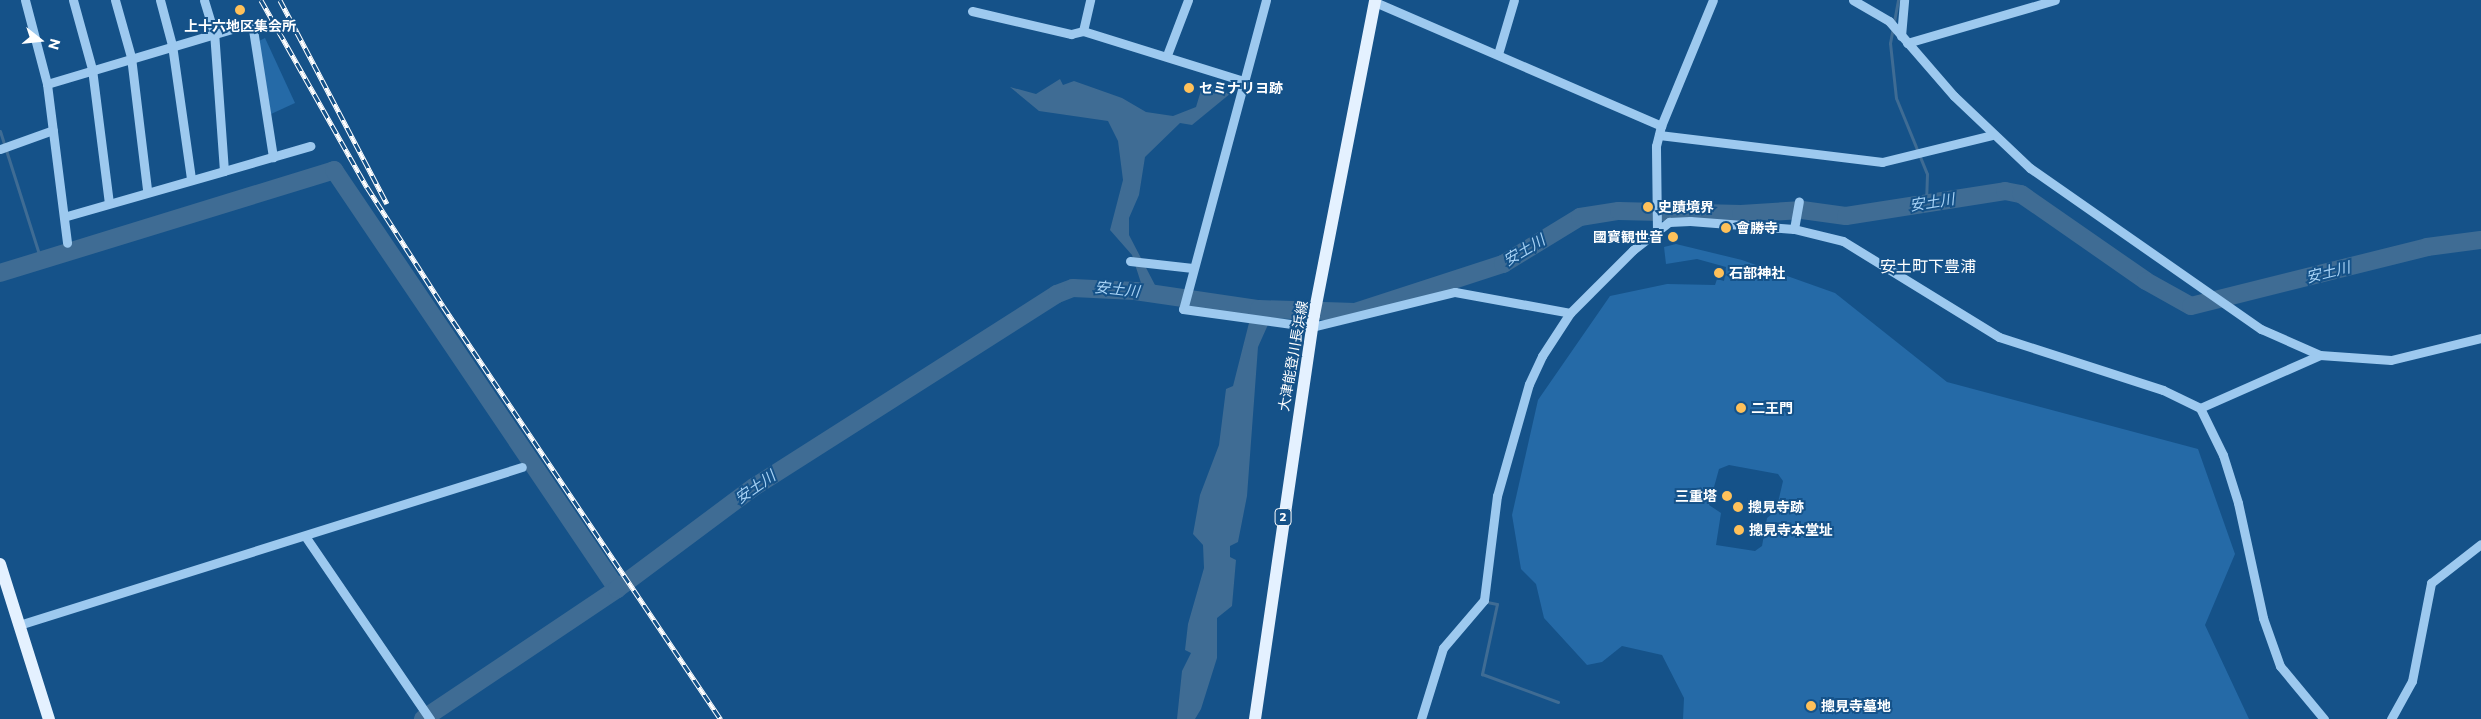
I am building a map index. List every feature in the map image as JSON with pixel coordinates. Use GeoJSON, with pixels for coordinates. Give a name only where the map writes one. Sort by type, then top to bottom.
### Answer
{"type":"FeatureCollection","features":[{"type":"Feature","properties":{"kind":"main road","name":"大津能登川長浜線"},"geometry":{"type":"LineString","coordinates":[[1255,719],[1314,316],[1374,1]]}},
{"type":"Feature","properties":{"kind":"main road"},"geometry":{"type":"LineString","coordinates":[[0,564],[50,719]]}},
{"type":"Feature","properties":{"kind":"street"},"geometry":{"type":"LineString","coordinates":[[24,0],[47,84],[67,216],[67,243]]}},
{"type":"Feature","properties":{"kind":"street"},"geometry":{"type":"LineString","coordinates":[[73,0],[92,69],[109,202]]}},
{"type":"Feature","properties":{"kind":"street"},"geometry":{"type":"LineString","coordinates":[[115,0],[131,57],[147,190]]}},
{"type":"Feature","properties":{"kind":"street"},"geometry":{"type":"LineString","coordinates":[[160,0],[172,45],[191,179]]}},
{"type":"Feature","properties":{"kind":"street"},"geometry":{"type":"LineString","coordinates":[[204,0],[214,33],[224,171]]}},
{"type":"Feature","properties":{"kind":"street"},"geometry":{"type":"LineString","coordinates":[[1083,31],[1090,0]]}},
{"type":"Feature","properties":{"kind":"street"},"geometry":{"type":"LineString","coordinates":[[1168,55],[1188,0]]}},
{"type":"Feature","properties":{"kind":"street"},"geometry":{"type":"LineString","coordinates":[[1266,0],[1183,309],[1277,322],[1455,292],[1570,314]]}},
{"type":"Feature","properties":{"kind":"street"},"geometry":{"type":"LineString","coordinates":[[1498,54],[1514,0]]}},
{"type":"Feature","properties":{"kind":"street"},"geometry":{"type":"LineString","coordinates":[[1657,227],[1655,204],[1660,131],[1713,0]]}},
{"type":"Feature","properties":{"kind":"street"},"geometry":{"type":"LineString","coordinates":[[1853,0],[1889,21],[1992,135],[2030,168],[2202,288],[2223,305],[2283,340],[2320,355],[2391,360],[2481,338]]}},
{"type":"Feature","properties":{"kind":"street"},"geometry":{"type":"LineString","coordinates":[[1902,37],[1904,0]]}},
{"type":"Feature","properties":{"kind":"street"},"geometry":{"type":"LineString","coordinates":[[1902,37],[2055,0]]}},
{"type":"Feature","properties":{"kind":"street"},"geometry":{"type":"LineString","coordinates":[[1374,1],[1498,54],[1660,131],[1882,162],[1931,152],[1992,135]]}},
{"type":"Feature","properties":{"kind":"street"},"geometry":{"type":"LineString","coordinates":[[972,11],[1071,34],[1083,31],[1168,55],[1244,81]]}},
{"type":"Feature","properties":{"kind":"street"},"geometry":{"type":"LineString","coordinates":[[47,84],[131,57],[252,23],[273,157]]}},
{"type":"Feature","properties":{"kind":"street"},"geometry":{"type":"LineString","coordinates":[[0,149],[53,130]]}},
{"type":"Feature","properties":{"kind":"street"},"geometry":{"type":"LineString","coordinates":[[67,216],[147,190],[224,171],[310,146]]}},
{"type":"Feature","properties":{"kind":"street"},"geometry":{"type":"LineString","coordinates":[[1794,229],[1799,201]]}},
{"type":"Feature","properties":{"kind":"street"},"geometry":{"type":"LineString","coordinates":[[1420,719],[1443,648],[1484,600],[1494,507],[1529,384],[1570,314],[1657,227],[1669,222],[1690,220],[1794,229],[1843,241],[1999,337],[2163,390],[2200,408],[2223,455],[2238,503],[2263,618],[2280,666],[2324,719]]}},
{"type":"Feature","properties":{"kind":"street"},"geometry":{"type":"LineString","coordinates":[[1130,261],[1193,268]]}},
{"type":"Feature","properties":{"kind":"street"},"geometry":{"type":"LineString","coordinates":[[2200,408],[2320,355]]}},
{"type":"Feature","properties":{"kind":"street"},"geometry":{"type":"LineString","coordinates":[[19,625],[522,467]]}},
{"type":"Feature","properties":{"kind":"street"},"geometry":{"type":"LineString","coordinates":[[305,536],[430,719]]}},
{"type":"Feature","properties":{"kind":"street"},"geometry":{"type":"LineString","coordinates":[[2391,719],[2412,681],[2431,583],[2481,544]]}},
{"type":"Feature","properties":{"kind":"shaded area"},"geometry":{"type":"Polygon","coordinates":[[[265,38],[295,103],[271,114],[259,41],[265,38]]]}},
{"type":"Feature","properties":{"kind":"shaded area"},"geometry":{"type":"Polygon","coordinates":[[[1060,79],[1063,85],[1074,81],[1122,98],[1146,112],[1173,116],[1196,107],[1203,84],[1231,93],[1192,125],[1180,123],[1145,157],[1139,195],[1129,218],[1129,235],[1155,285],[1137,285],[1141,283],[1132,255],[1110,230],[1123,180],[1118,141],[1108,121],[1039,111],[1010,87],[1036,94],[1060,79]]]}},
{"type":"Feature","properties":{"kind":"shaded area"},"geometry":{"type":"Polygon","coordinates":[[[1676,244],[1742,260],[1835,293],[1947,382],[2198,449],[2235,554],[2205,625],[2249,719],[1683,719],[1684,698],[1662,655],[1622,646],[1602,662],[1587,665],[1544,618],[1536,584],[1521,569],[1512,515],[1538,400],[1610,296],[1667,284],[1715,285],[1717,279],[1724,281],[1726,267],[1697,259],[1666,264],[1664,247],[1676,244]],[[1729,465],[1719,469],[1709,505],[1721,513],[1716,545],[1755,551],[1762,546],[1767,518],[1776,511],[1783,481],[1778,474],[1729,465]]]}},
{"type":"Feature","properties":{"kind":"shaded area"},"geometry":{"type":"Polygon","coordinates":[[[1251,315],[1271,318],[1258,347],[1247,496],[1238,542],[1230,546],[1230,557],[1236,560],[1232,606],[1217,618],[1217,658],[1201,709],[1195,719],[1177,719],[1182,671],[1191,653],[1185,650],[1188,624],[1204,568],[1203,545],[1193,534],[1200,495],[1219,445],[1226,389],[1233,386],[1251,315]]]}},
{"type":"Feature","properties":{"kind":"waterway"},"geometry":{"type":"LineString","coordinates":[[1898,0],[1890,43],[1896,98],[1927,174],[1926,204]]}},
{"type":"Feature","properties":{"kind":"waterway"},"geometry":{"type":"LineString","coordinates":[[0,131],[41,260]]}},
{"type":"Feature","properties":{"kind":"waterway"},"geometry":{"type":"LineString","coordinates":[[0,273],[334,170],[617,589]]}},
{"type":"Feature","properties":{"kind":"waterway","name":"安土川"},"geometry":{"type":"LineString","coordinates":[[423,719],[617,589],[754,487],[1057,294],[1073,288],[1135,291],[1259,309],[1355,312],[1503,264],[1580,217],[1619,211],[1741,214],[1802,210],[1846,216],[2005,191],[2021,194],[2146,281],[2191,306],[2427,247],[2481,240]]}},
{"type":"Feature","properties":{"kind":"waterway"},"geometry":{"type":"LineString","coordinates":[[1487,602],[1497,604],[1482,674],[1558,702]]}},
{"type":"Feature","properties":{"kind":"railway"},"geometry":{"type":"LineString","coordinates":[[261,0],[367,187],[443,306],[721,719]]}},
{"type":"Feature","properties":{"kind":"railway"},"geometry":{"type":"LineString","coordinates":[[280,0],[387,204]]}},
{"type":"Feature","properties":{"kind":"place","name":"上十六地区集会所"},"geometry":{"type":"Point","coordinates":[240,10]}},
{"type":"Feature","properties":{"kind":"place","name":"セミナリヨ跡"},"geometry":{"type":"Point","coordinates":[1189,88]}},
{"type":"Feature","properties":{"kind":"place","name":"史蹟境界"},"geometry":{"type":"Point","coordinates":[1648,207]}},
{"type":"Feature","properties":{"kind":"place","name":"會勝寺"},"geometry":{"type":"Point","coordinates":[1726,228]}},
{"type":"Feature","properties":{"kind":"place","name":"國寳観世音"},"geometry":{"type":"Point","coordinates":[1673,237]}},
{"type":"Feature","properties":{"kind":"place","name":"石部神社"},"geometry":{"type":"Point","coordinates":[1719,273]}},
{"type":"Feature","properties":{"kind":"place","name":"二王門"},"geometry":{"type":"Point","coordinates":[1741,408]}},
{"type":"Feature","properties":{"kind":"place","name":"三重塔"},"geometry":{"type":"Point","coordinates":[1727,496]}},
{"type":"Feature","properties":{"kind":"place","name":"摠見寺跡"},"geometry":{"type":"Point","coordinates":[1738,507]}},
{"type":"Feature","properties":{"kind":"place","name":"摠見寺本堂址"},"geometry":{"type":"Point","coordinates":[1739,530]}},
{"type":"Feature","properties":{"kind":"place","name":"摠見寺墓地"},"geometry":{"type":"Point","coordinates":[1811,706]}},
{"type":"Feature","properties":{"kind":"district","name":"安土町下豊浦"},"geometry":{"type":"Point","coordinates":[1928,266]}}]}
